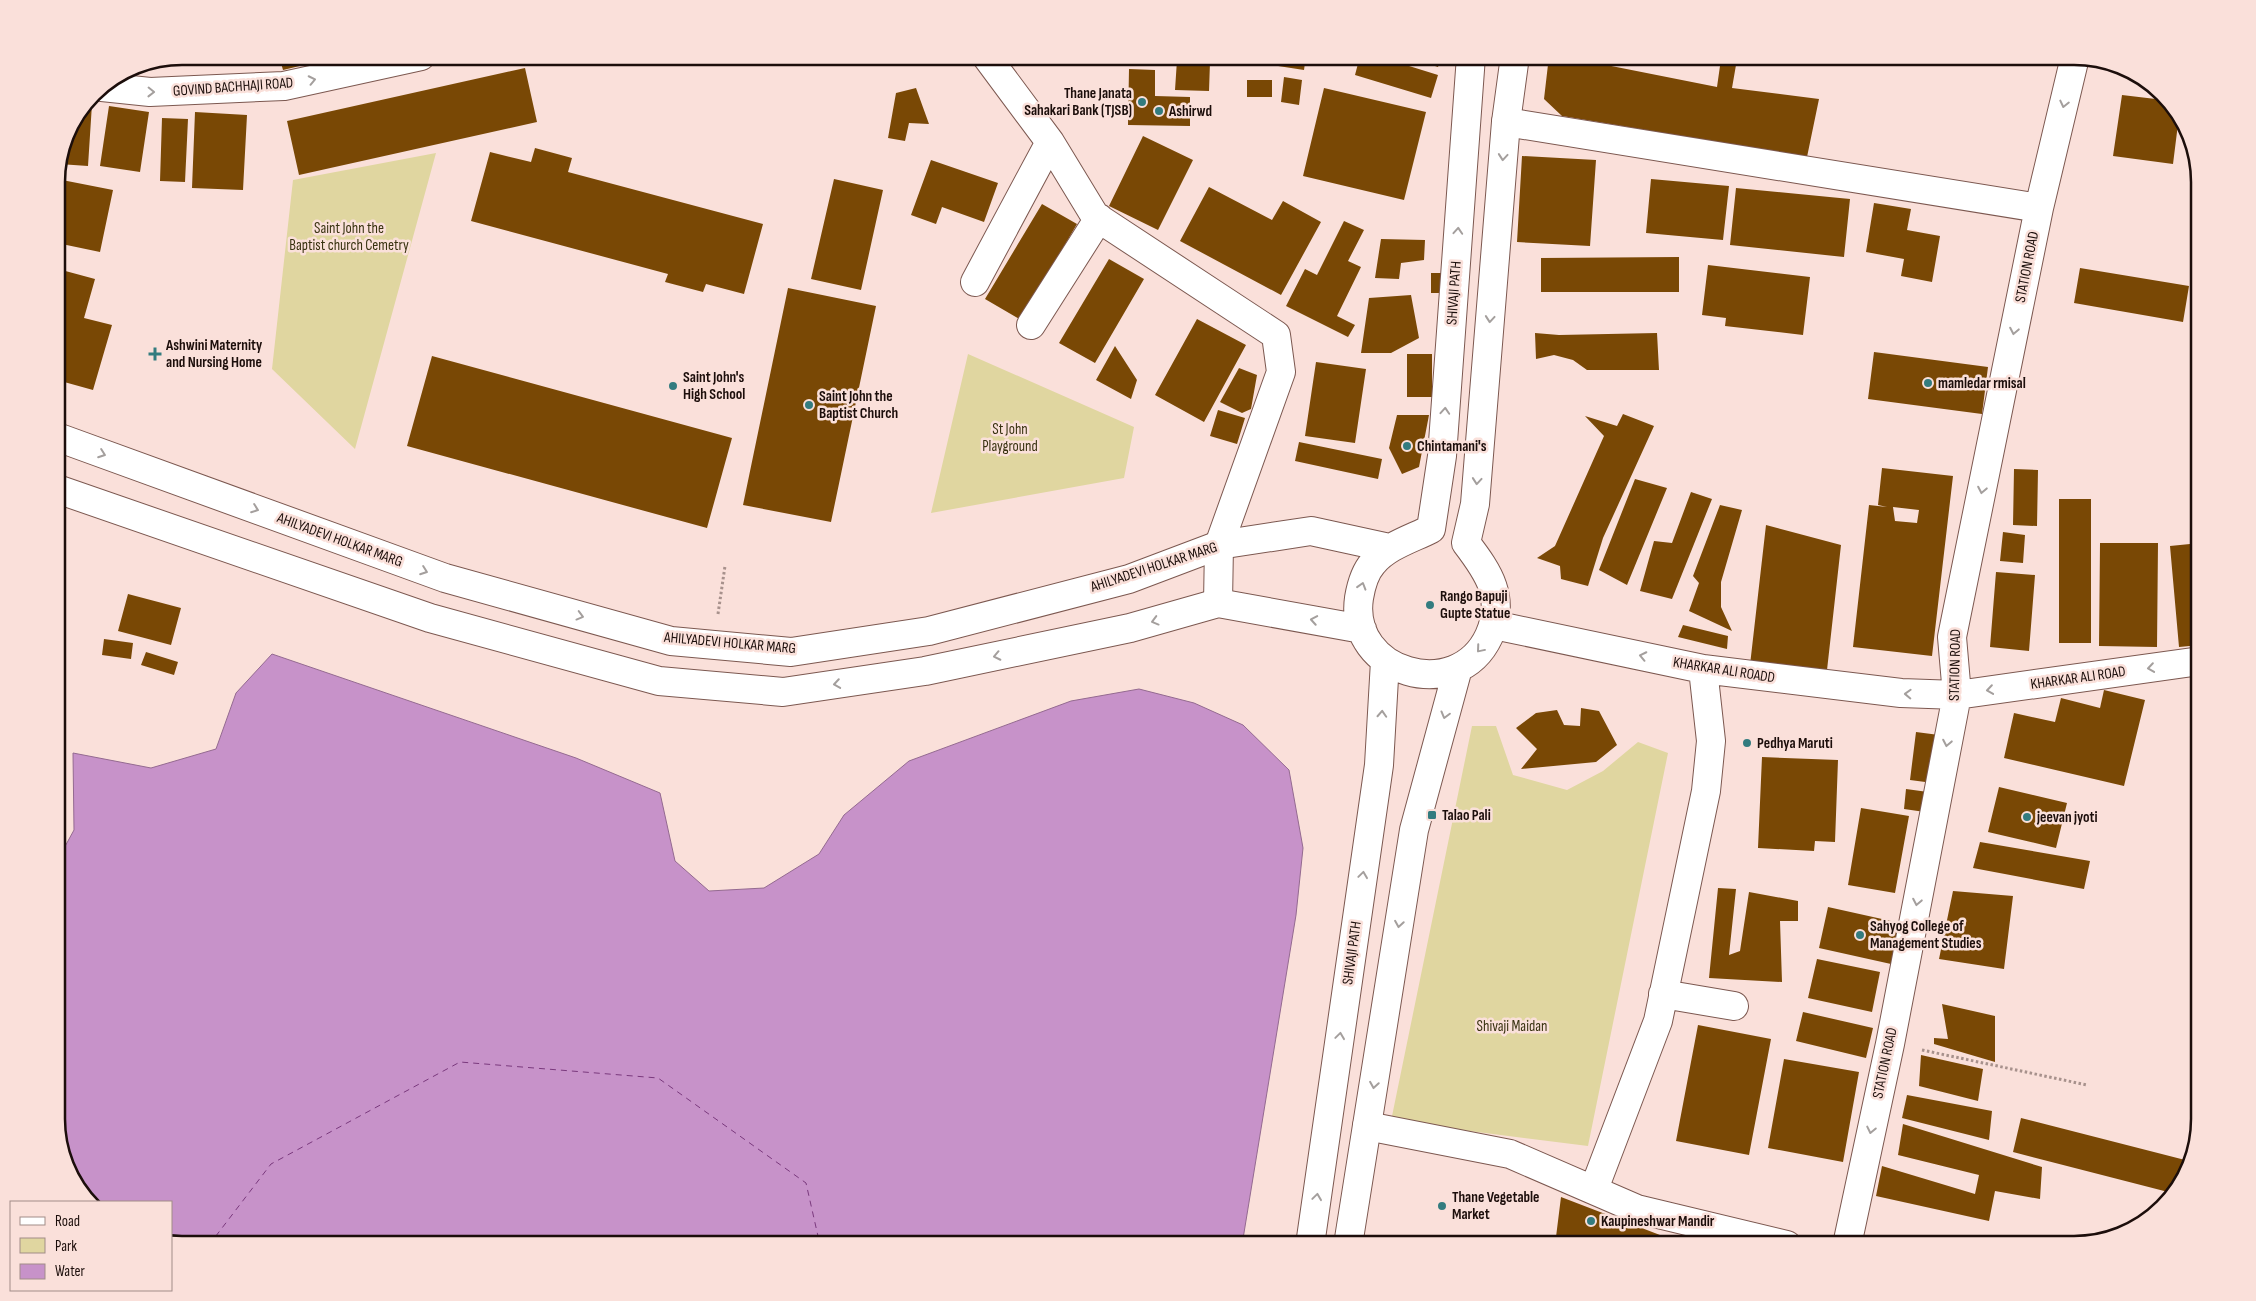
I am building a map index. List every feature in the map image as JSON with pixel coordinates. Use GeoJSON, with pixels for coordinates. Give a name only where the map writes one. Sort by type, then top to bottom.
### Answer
{"type":"FeatureCollection","features":[{"type":"Feature","properties":{"kind":"main road","name":"GOVIND BACHHAJI ROAD"},"geometry":{"type":"LineString","coordinates":[[113,88],[150,92],[284,86],[362,65]]}},
{"type":"Feature","properties":{"kind":"main road"},"geometry":{"type":"LineString","coordinates":[[993,65],[1050,142],[1099,218],[1276,335],[1281,372],[1219,545],[1218,604]]}},
{"type":"Feature","properties":{"kind":"main road","name":"SHIVAJI PATH"},"geometry":{"type":"LineString","coordinates":[[1389,548],[1431,529],[1442,456],[1470,65]]}},
{"type":"Feature","properties":{"kind":"main road"},"geometry":{"type":"LineString","coordinates":[[1389,548],[1372,564],[1361,584],[1358,606],[1362,629],[1371,646],[1385,660],[1402,670],[1420,675],[1440,674],[1458,668],[1474,657],[1486,642],[1494,625],[1497,604],[1493,582],[1482,563],[1466,544],[1475,504],[1506,122],[1514,65]]}},
{"type":"Feature","properties":{"kind":"main road","name":"STATION ROAD"},"geometry":{"type":"LineString","coordinates":[[1849,1236],[1890,1044],[1957,695],[1952,637],[2039,208],[2073,65]]}},
{"type":"Feature","properties":{"kind":"main road"},"geometry":{"type":"LineString","coordinates":[[1506,122],[2039,208]]}},
{"type":"Feature","properties":{"kind":"main road"},"geometry":{"type":"LineString","coordinates":[[974,282],[1050,142]]}},
{"type":"Feature","properties":{"kind":"main road"},"geometry":{"type":"LineString","coordinates":[[1031,325],[1099,218]]}},
{"type":"Feature","properties":{"kind":"main road","name":"AHILYADEVI HOLKAR MARG"},"geometry":{"type":"LineString","coordinates":[[65,440],[445,578],[671,640],[791,652],[929,631],[1129,579],[1219,545],[1311,530],[1389,548]]}},
{"type":"Feature","properties":{"kind":"main road"},"geometry":{"type":"LineString","coordinates":[[65,493],[430,618],[659,680],[783,692],[925,670],[1130,628],[1218,604],[1362,629]]}},
{"type":"Feature","properties":{"kind":"main road","name":"KHARKAR ALI ROADD"},"geometry":{"type":"LineString","coordinates":[[1494,625],[1703,669],[1901,694],[1957,695]]}},
{"type":"Feature","properties":{"kind":"main road","name":"SHIVAJI PATH"},"geometry":{"type":"LineString","coordinates":[[1311,1236],[1379,765],[1385,660]]}},
{"type":"Feature","properties":{"kind":"main road","name":"KHARKAR ALI ROAD"},"geometry":{"type":"LineString","coordinates":[[1957,695],[2191,662]]}},
{"type":"Feature","properties":{"kind":"main road"},"geometry":{"type":"LineString","coordinates":[[1350,1236],[1414,830],[1458,668]]}},
{"type":"Feature","properties":{"kind":"main road"},"geometry":{"type":"LineString","coordinates":[[1594,1189],[1658,1021],[1706,791],[1711,740],[1703,669]]}},
{"type":"Feature","properties":{"kind":"main road"},"geometry":{"type":"LineString","coordinates":[[1663,994],[1734,1006]]}},
{"type":"Feature","properties":{"kind":"main road"},"geometry":{"type":"LineString","coordinates":[[1368,1126],[1510,1154],[1638,1209],[1750,1236]]}},
{"type":"Feature","properties":{"kind":"path"},"geometry":{"type":"LineString","coordinates":[[714,645],[725,566]]}},
{"type":"Feature","properties":{"kind":"path"},"geometry":{"type":"LineString","coordinates":[[1890,1044],[2087,1085]]}},
{"type":"Feature","properties":{"kind":"green space","name":"Saint John the Baptist church Cemetry"},"geometry":{"type":"Polygon","coordinates":[[[436,153],[355,449],[272,369],[293,180],[436,153]]]}},
{"type":"Feature","properties":{"kind":"green space","name":"St John Playground"},"geometry":{"type":"Polygon","coordinates":[[[968,354],[1134,427],[1124,478],[931,513],[968,354]]]}},
{"type":"Feature","properties":{"kind":"green space","name":"Shivaji Maidan"},"geometry":{"type":"Polygon","coordinates":[[[1472,726],[1496,726],[1513,775],[1567,790],[1603,771],[1638,742],[1668,753],[1588,1146],[1391,1121],[1472,726]]]}},
{"type":"Feature","properties":{"kind":"water"},"geometry":{"type":"Polygon","coordinates":[[[272,654],[576,758],[660,793],[675,861],[709,891],[764,888],[819,854],[844,815],[909,761],[1071,701],[1139,689],[1194,703],[1243,725],[1289,770],[1303,848],[1296,915],[1243,1236],[182,1236],[172,1235],[172,1201],[98,1201],[89,1190],[74,1164],[67,1142],[65,1127],[65,846],[74,830],[73,753],[151,768],[216,749],[236,693],[272,654]]]}},
{"type":"Feature","properties":{"kind":"building"},"geometry":{"type":"Polygon","coordinates":[[[282,65],[304,65],[283,70],[282,65]]]}},
{"type":"Feature","properties":{"kind":"building"},"geometry":{"type":"Polygon","coordinates":[[[1177,65],[1210,65],[1209,91],[1175,90],[1177,65]]]}},
{"type":"Feature","properties":{"kind":"building"},"geometry":{"type":"Polygon","coordinates":[[[1272,65],[1305,65],[1304,70],[1272,65]]]}},
{"type":"Feature","properties":{"kind":"building"},"geometry":{"type":"Polygon","coordinates":[[[1358,65],[1406,65],[1438,75],[1431,98],[1355,75],[1358,65]]]}},
{"type":"Feature","properties":{"kind":"building"},"geometry":{"type":"Polygon","coordinates":[[[1548,65],[1606,65],[1717,87],[1720,66],[1736,65],[1732,88],[1819,99],[1807,157],[1562,116],[1544,99],[1548,65]]]}},
{"type":"Feature","properties":{"kind":"building"},"geometry":{"type":"Polygon","coordinates":[[[525,68],[537,122],[299,175],[287,121],[525,68]]]}},
{"type":"Feature","properties":{"kind":"building","name":"Ashirwd"},"geometry":{"type":"Polygon","coordinates":[[[1129,69],[1155,70],[1155,96],[1190,97],[1190,126],[1128,125],[1129,69]]]}},
{"type":"Feature","properties":{"kind":"building"},"geometry":{"type":"Polygon","coordinates":[[[1284,77],[1302,80],[1299,105],[1281,102],[1284,77]]]}},
{"type":"Feature","properties":{"kind":"building"},"geometry":{"type":"Polygon","coordinates":[[[1247,80],[1272,80],[1272,97],[1247,97],[1247,80]]]}},
{"type":"Feature","properties":{"kind":"building"},"geometry":{"type":"Polygon","coordinates":[[[916,88],[929,124],[909,123],[905,141],[888,138],[896,93],[916,88]]]}},
{"type":"Feature","properties":{"kind":"building"},"geometry":{"type":"Polygon","coordinates":[[[1324,88],[1426,112],[1404,200],[1303,176],[1324,88]]]}},
{"type":"Feature","properties":{"kind":"building"},"geometry":{"type":"Polygon","coordinates":[[[2122,95],[2157,99],[2177,129],[2173,164],[2113,156],[2122,95]]]}},
{"type":"Feature","properties":{"kind":"building"},"geometry":{"type":"Polygon","coordinates":[[[109,106],[149,112],[140,172],[100,166],[109,106]]]}},
{"type":"Feature","properties":{"kind":"building"},"geometry":{"type":"Polygon","coordinates":[[[92,108],[88,166],[66,165],[71,144],[77,130],[92,108]]]}},
{"type":"Feature","properties":{"kind":"building"},"geometry":{"type":"Polygon","coordinates":[[[195,112],[247,115],[243,190],[192,188],[195,112]]]}},
{"type":"Feature","properties":{"kind":"building"},"geometry":{"type":"Polygon","coordinates":[[[162,118],[188,119],[185,182],[160,181],[162,118]]]}},
{"type":"Feature","properties":{"kind":"building"},"geometry":{"type":"Polygon","coordinates":[[[1143,136],[1193,160],[1158,230],[1109,206],[1143,136]]]}},
{"type":"Feature","properties":{"kind":"building"},"geometry":{"type":"Polygon","coordinates":[[[535,148],[572,158],[568,172],[763,224],[744,294],[706,284],[703,292],[665,282],[668,274],[471,221],[490,152],[531,162],[535,148]]]}},
{"type":"Feature","properties":{"kind":"building"},"geometry":{"type":"Polygon","coordinates":[[[1522,156],[1596,160],[1590,246],[1517,242],[1522,156]]]}},
{"type":"Feature","properties":{"kind":"building"},"geometry":{"type":"Polygon","coordinates":[[[931,160],[998,183],[984,222],[942,207],[936,224],[911,215],[931,160]]]}},
{"type":"Feature","properties":{"kind":"building"},"geometry":{"type":"Polygon","coordinates":[[[834,179],[883,190],[861,290],[811,279],[834,179]]]}},
{"type":"Feature","properties":{"kind":"building"},"geometry":{"type":"Polygon","coordinates":[[[1651,179],[1729,186],[1723,240],[1646,233],[1651,179]]]}},
{"type":"Feature","properties":{"kind":"building"},"geometry":{"type":"Polygon","coordinates":[[[65,181],[113,190],[100,252],[65,245],[65,181]]]}},
{"type":"Feature","properties":{"kind":"building"},"geometry":{"type":"Polygon","coordinates":[[[1209,187],[1272,220],[1283,201],[1321,222],[1281,295],[1180,241],[1209,187]]]}},
{"type":"Feature","properties":{"kind":"building"},"geometry":{"type":"Polygon","coordinates":[[[1736,188],[1850,199],[1844,257],[1730,245],[1736,188]]]}},
{"type":"Feature","properties":{"kind":"building"},"geometry":{"type":"Polygon","coordinates":[[[1874,203],[1911,209],[1907,230],[1940,236],[1932,282],[1901,276],[1904,259],[1866,252],[1874,203]]]}},
{"type":"Feature","properties":{"kind":"building"},"geometry":{"type":"Polygon","coordinates":[[[1042,204],[1077,224],[1021,320],[985,299],[1042,204]]]}},
{"type":"Feature","properties":{"kind":"building"},"geometry":{"type":"Polygon","coordinates":[[[1344,221],[1364,230],[1348,261],[1361,267],[1337,316],[1355,325],[1348,337],[1286,306],[1305,269],[1317,275],[1344,221]]]}},
{"type":"Feature","properties":{"kind":"building"},"geometry":{"type":"Polygon","coordinates":[[[1381,239],[1425,240],[1424,260],[1401,263],[1399,279],[1375,278],[1381,239]]]}},
{"type":"Feature","properties":{"kind":"building"},"geometry":{"type":"Polygon","coordinates":[[[1679,257],[1679,292],[1541,292],[1541,258],[1679,257]]]}},
{"type":"Feature","properties":{"kind":"building"},"geometry":{"type":"Polygon","coordinates":[[[1109,259],[1144,279],[1095,363],[1059,343],[1109,259]]]}},
{"type":"Feature","properties":{"kind":"building"},"geometry":{"type":"Polygon","coordinates":[[[1708,265],[1810,277],[1803,335],[1725,326],[1726,318],[1702,315],[1708,265]]]}},
{"type":"Feature","properties":{"kind":"building"},"geometry":{"type":"Polygon","coordinates":[[[2080,268],[2189,286],[2183,322],[2074,303],[2080,268]]]}},
{"type":"Feature","properties":{"kind":"building"},"geometry":{"type":"Polygon","coordinates":[[[65,271],[95,279],[84,318],[112,325],[93,390],[65,382],[65,271]]]}},
{"type":"Feature","properties":{"kind":"building"},"geometry":{"type":"Polygon","coordinates":[[[1431,273],[1446,273],[1446,293],[1431,293],[1431,273]]]}},
{"type":"Feature","properties":{"kind":"building","name":"Saint John the Baptist Church"},"geometry":{"type":"Polygon","coordinates":[[[788,288],[876,306],[831,522],[743,505],[788,288]]]}},
{"type":"Feature","properties":{"kind":"building"},"geometry":{"type":"Polygon","coordinates":[[[1411,295],[1419,338],[1391,353],[1361,353],[1369,298],[1411,295]]]}},
{"type":"Feature","properties":{"kind":"building"},"geometry":{"type":"Polygon","coordinates":[[[1197,319],[1246,345],[1204,422],[1155,395],[1197,319]]]}},
{"type":"Feature","properties":{"kind":"building"},"geometry":{"type":"Polygon","coordinates":[[[1535,333],[1559,335],[1657,333],[1659,370],[1587,370],[1573,360],[1554,355],[1536,359],[1535,333]]]}},
{"type":"Feature","properties":{"kind":"building"},"geometry":{"type":"Polygon","coordinates":[[[1115,346],[1137,380],[1131,399],[1096,380],[1115,346]]]}},
{"type":"Feature","properties":{"kind":"building","name":"mamledar rmisal"},"geometry":{"type":"Polygon","coordinates":[[[1874,352],[1988,367],[1982,414],[1868,399],[1874,352]]]}},
{"type":"Feature","properties":{"kind":"building"},"geometry":{"type":"Polygon","coordinates":[[[1407,354],[1432,354],[1432,397],[1407,397],[1407,354]]]}},
{"type":"Feature","properties":{"kind":"building"},"geometry":{"type":"Polygon","coordinates":[[[432,356],[732,438],[707,528],[407,446],[432,356]]]}},
{"type":"Feature","properties":{"kind":"building"},"geometry":{"type":"Polygon","coordinates":[[[1316,362],[1366,369],[1355,443],[1305,436],[1316,362]]]}},
{"type":"Feature","properties":{"kind":"building"},"geometry":{"type":"Polygon","coordinates":[[[1239,368],[1257,375],[1251,409],[1242,413],[1220,402],[1239,368]]]}},
{"type":"Feature","properties":{"kind":"building"},"geometry":{"type":"Polygon","coordinates":[[[1218,410],[1245,418],[1237,444],[1210,436],[1218,410]]]}},
{"type":"Feature","properties":{"kind":"building"},"geometry":{"type":"Polygon","coordinates":[[[1623,414],[1654,426],[1603,538],[1588,586],[1561,579],[1560,566],[1537,558],[1555,546],[1604,436],[1585,416],[1617,426],[1623,414]]]}},
{"type":"Feature","properties":{"kind":"building"},"geometry":{"type":"Polygon","coordinates":[[[1397,415],[1429,415],[1419,467],[1402,474],[1389,448],[1397,415]]]}},
{"type":"Feature","properties":{"kind":"building"},"geometry":{"type":"Polygon","coordinates":[[[1299,442],[1382,459],[1378,479],[1295,461],[1299,442]]]}},
{"type":"Feature","properties":{"kind":"building"},"geometry":{"type":"Polygon","coordinates":[[[1882,468],[1953,476],[1932,656],[1853,647],[1869,505],[1887,507],[1878,505],[1882,468]],[[1893,507],[1895,521],[1917,523],[1919,510],[1893,507]]]}},
{"type":"Feature","properties":{"kind":"building"},"geometry":{"type":"Polygon","coordinates":[[[2014,469],[2038,470],[2037,526],[2013,525],[2014,469]]]}},
{"type":"Feature","properties":{"kind":"building"},"geometry":{"type":"Polygon","coordinates":[[[1635,479],[1667,488],[1627,585],[1599,570],[1635,479]]]}},
{"type":"Feature","properties":{"kind":"building"},"geometry":{"type":"Polygon","coordinates":[[[1691,492],[1712,499],[1672,599],[1640,591],[1654,541],[1672,543],[1691,492]]]}},
{"type":"Feature","properties":{"kind":"building"},"geometry":{"type":"Polygon","coordinates":[[[2059,499],[2091,499],[2091,643],[2059,643],[2059,499]]]}},
{"type":"Feature","properties":{"kind":"building"},"geometry":{"type":"Polygon","coordinates":[[[1720,505],[1742,510],[1721,582],[1721,607],[1732,631],[1689,611],[1699,583],[1693,576],[1720,505]]]}},
{"type":"Feature","properties":{"kind":"building"},"geometry":{"type":"Polygon","coordinates":[[[1766,525],[1841,545],[1826,679],[1750,665],[1766,525]]]}},
{"type":"Feature","properties":{"kind":"building"},"geometry":{"type":"Polygon","coordinates":[[[2003,532],[2025,535],[2023,563],[2000,561],[2003,532]]]}},
{"type":"Feature","properties":{"kind":"building"},"geometry":{"type":"Polygon","coordinates":[[[2100,543],[2158,543],[2157,647],[2099,646],[2100,543]]]}},
{"type":"Feature","properties":{"kind":"building"},"geometry":{"type":"Polygon","coordinates":[[[2191,544],[2191,646],[2179,647],[2170,546],[2191,544]]]}},
{"type":"Feature","properties":{"kind":"building"},"geometry":{"type":"Polygon","coordinates":[[[1996,572],[2035,575],[2029,651],[1990,647],[1996,572]]]}},
{"type":"Feature","properties":{"kind":"building"},"geometry":{"type":"Polygon","coordinates":[[[128,594],[181,608],[171,645],[118,631],[128,594]]]}},
{"type":"Feature","properties":{"kind":"building"},"geometry":{"type":"Polygon","coordinates":[[[1683,625],[1728,636],[1727,649],[1678,637],[1683,625]]]}},
{"type":"Feature","properties":{"kind":"building"},"geometry":{"type":"Polygon","coordinates":[[[104,639],[133,643],[131,659],[102,655],[104,639]]]}},
{"type":"Feature","properties":{"kind":"building"},"geometry":{"type":"Polygon","coordinates":[[[146,652],[178,662],[174,675],[141,665],[146,652]]]}},
{"type":"Feature","properties":{"kind":"building"},"geometry":{"type":"Polygon","coordinates":[[[2104,690],[2145,700],[2124,786],[2004,758],[2014,713],[2055,722],[2061,698],[2100,708],[2104,690]]]}},
{"type":"Feature","properties":{"kind":"building"},"geometry":{"type":"Polygon","coordinates":[[[1581,708],[1599,711],[1617,745],[1596,762],[1521,769],[1537,749],[1516,728],[1536,713],[1557,710],[1564,725],[1580,726],[1581,708]]]}},
{"type":"Feature","properties":{"kind":"building"},"geometry":{"type":"Polygon","coordinates":[[[1916,732],[1939,735],[1933,783],[1910,780],[1916,732]]]}},
{"type":"Feature","properties":{"kind":"building"},"geometry":{"type":"Polygon","coordinates":[[[1762,757],[1838,760],[1835,842],[1815,841],[1814,851],[1758,848],[1762,757]]]}},
{"type":"Feature","properties":{"kind":"building","name":"jeevan jyoti"},"geometry":{"type":"Polygon","coordinates":[[[1999,787],[2067,803],[2056,848],[1988,832],[1999,787]]]}},
{"type":"Feature","properties":{"kind":"building"},"geometry":{"type":"Polygon","coordinates":[[[1906,789],[1928,792],[1925,812],[1904,809],[1906,789]]]}},
{"type":"Feature","properties":{"kind":"building"},"geometry":{"type":"Polygon","coordinates":[[[1861,808],[1909,816],[1895,893],[1848,885],[1861,808]]]}},
{"type":"Feature","properties":{"kind":"building"},"geometry":{"type":"Polygon","coordinates":[[[1980,842],[2090,861],[2084,889],[1973,868],[1980,842]]]}},
{"type":"Feature","properties":{"kind":"building"},"geometry":{"type":"Polygon","coordinates":[[[1718,888],[1736,889],[1729,955],[1740,951],[1749,892],[1798,901],[1798,921],[1780,921],[1782,982],[1709,978],[1718,888]]]}},
{"type":"Feature","properties":{"kind":"building"},"geometry":{"type":"Polygon","coordinates":[[[1953,891],[2013,896],[2004,969],[1939,959],[1953,891]]]}},
{"type":"Feature","properties":{"kind":"building","name":"Sahyog College of Management Studies"},"geometry":{"type":"Polygon","coordinates":[[[1828,907],[1900,923],[1891,964],[1819,948],[1828,907]]]}},
{"type":"Feature","properties":{"kind":"building"},"geometry":{"type":"Polygon","coordinates":[[[1817,959],[1880,972],[1872,1012],[1808,998],[1817,959]]]}},
{"type":"Feature","properties":{"kind":"building"},"geometry":{"type":"Polygon","coordinates":[[[1942,1004],[1995,1016],[1995,1062],[1934,1044],[1934,1038],[1948,1039],[1942,1004]]]}},
{"type":"Feature","properties":{"kind":"building"},"geometry":{"type":"Polygon","coordinates":[[[1803,1012],[1873,1028],[1866,1058],[1796,1041],[1803,1012]]]}},
{"type":"Feature","properties":{"kind":"building"},"geometry":{"type":"Polygon","coordinates":[[[1698,1025],[1771,1039],[1749,1155],[1676,1141],[1698,1025]]]}},
{"type":"Feature","properties":{"kind":"building"},"geometry":{"type":"Polygon","coordinates":[[[1921,1055],[1983,1069],[1978,1101],[1919,1086],[1921,1055]]]}},
{"type":"Feature","properties":{"kind":"building"},"geometry":{"type":"Polygon","coordinates":[[[1784,1059],[1859,1072],[1843,1162],[1768,1148],[1784,1059]]]}},
{"type":"Feature","properties":{"kind":"building"},"geometry":{"type":"Polygon","coordinates":[[[1907,1095],[1992,1111],[1989,1140],[1902,1118],[1907,1095]]]}},
{"type":"Feature","properties":{"kind":"building"},"geometry":{"type":"Polygon","coordinates":[[[2021,1118],[2183,1160],[2166,1191],[2013,1152],[2021,1118]]]}},
{"type":"Feature","properties":{"kind":"building"},"geometry":{"type":"Polygon","coordinates":[[[1903,1124],[2042,1167],[2040,1199],[1995,1191],[1989,1221],[1876,1196],[1882,1166],[1975,1194],[1979,1175],[1898,1155],[1903,1124]]]}},
{"type":"Feature","properties":{"kind":"building","name":"Kaupineshwar Mandir"},"geometry":{"type":"Polygon","coordinates":[[[1561,1197],[1663,1236],[1556,1236],[1561,1197]]]}},
{"type":"Feature","properties":{"kind":"ferry route"},"geometry":{"type":"LineString","coordinates":[[216,1236],[271,1164],[460,1062],[658,1078],[806,1183],[818,1236]]}},
{"type":"Feature","properties":{"kind":"place","name":"Thane Janata Sahakari Bank (TJSB)"},"geometry":{"type":"Point","coordinates":[1142,102]}},
{"type":"Feature","properties":{"kind":"place","name":"Ashirwd"},"geometry":{"type":"Point","coordinates":[1159,111]}},
{"type":"Feature","properties":{"kind":"place","name":"Ashwini Maternity and Nursing Home"},"geometry":{"type":"Point","coordinates":[155,354]}},
{"type":"Feature","properties":{"kind":"place","name":"mamledar rmisal"},"geometry":{"type":"Point","coordinates":[1928,383]}},
{"type":"Feature","properties":{"kind":"place","name":"Saint John's High School"},"geometry":{"type":"Point","coordinates":[673,386]}},
{"type":"Feature","properties":{"kind":"place","name":"Saint John the Baptist Church"},"geometry":{"type":"Point","coordinates":[809,405]}},
{"type":"Feature","properties":{"kind":"place","name":"Chintamani's"},"geometry":{"type":"Point","coordinates":[1407,446]}},
{"type":"Feature","properties":{"kind":"place","name":"Rango Bapuji Gupte Statue"},"geometry":{"type":"Point","coordinates":[1430,605]}},
{"type":"Feature","properties":{"kind":"place","name":"Pedhya Maruti"},"geometry":{"type":"Point","coordinates":[1747,743]}},
{"type":"Feature","properties":{"kind":"place","name":"Talao Pali"},"geometry":{"type":"Point","coordinates":[1432,815]}},
{"type":"Feature","properties":{"kind":"place","name":"jeevan jyoti"},"geometry":{"type":"Point","coordinates":[2027,817]}},
{"type":"Feature","properties":{"kind":"place","name":"Sahyog College of Management Studies"},"geometry":{"type":"Point","coordinates":[1860,935]}},
{"type":"Feature","properties":{"kind":"place","name":"Thane Vegetable Market"},"geometry":{"type":"Point","coordinates":[1442,1206]}},
{"type":"Feature","properties":{"kind":"place","name":"Kaupineshwar Mandir"},"geometry":{"type":"Point","coordinates":[1591,1221]}}]}
